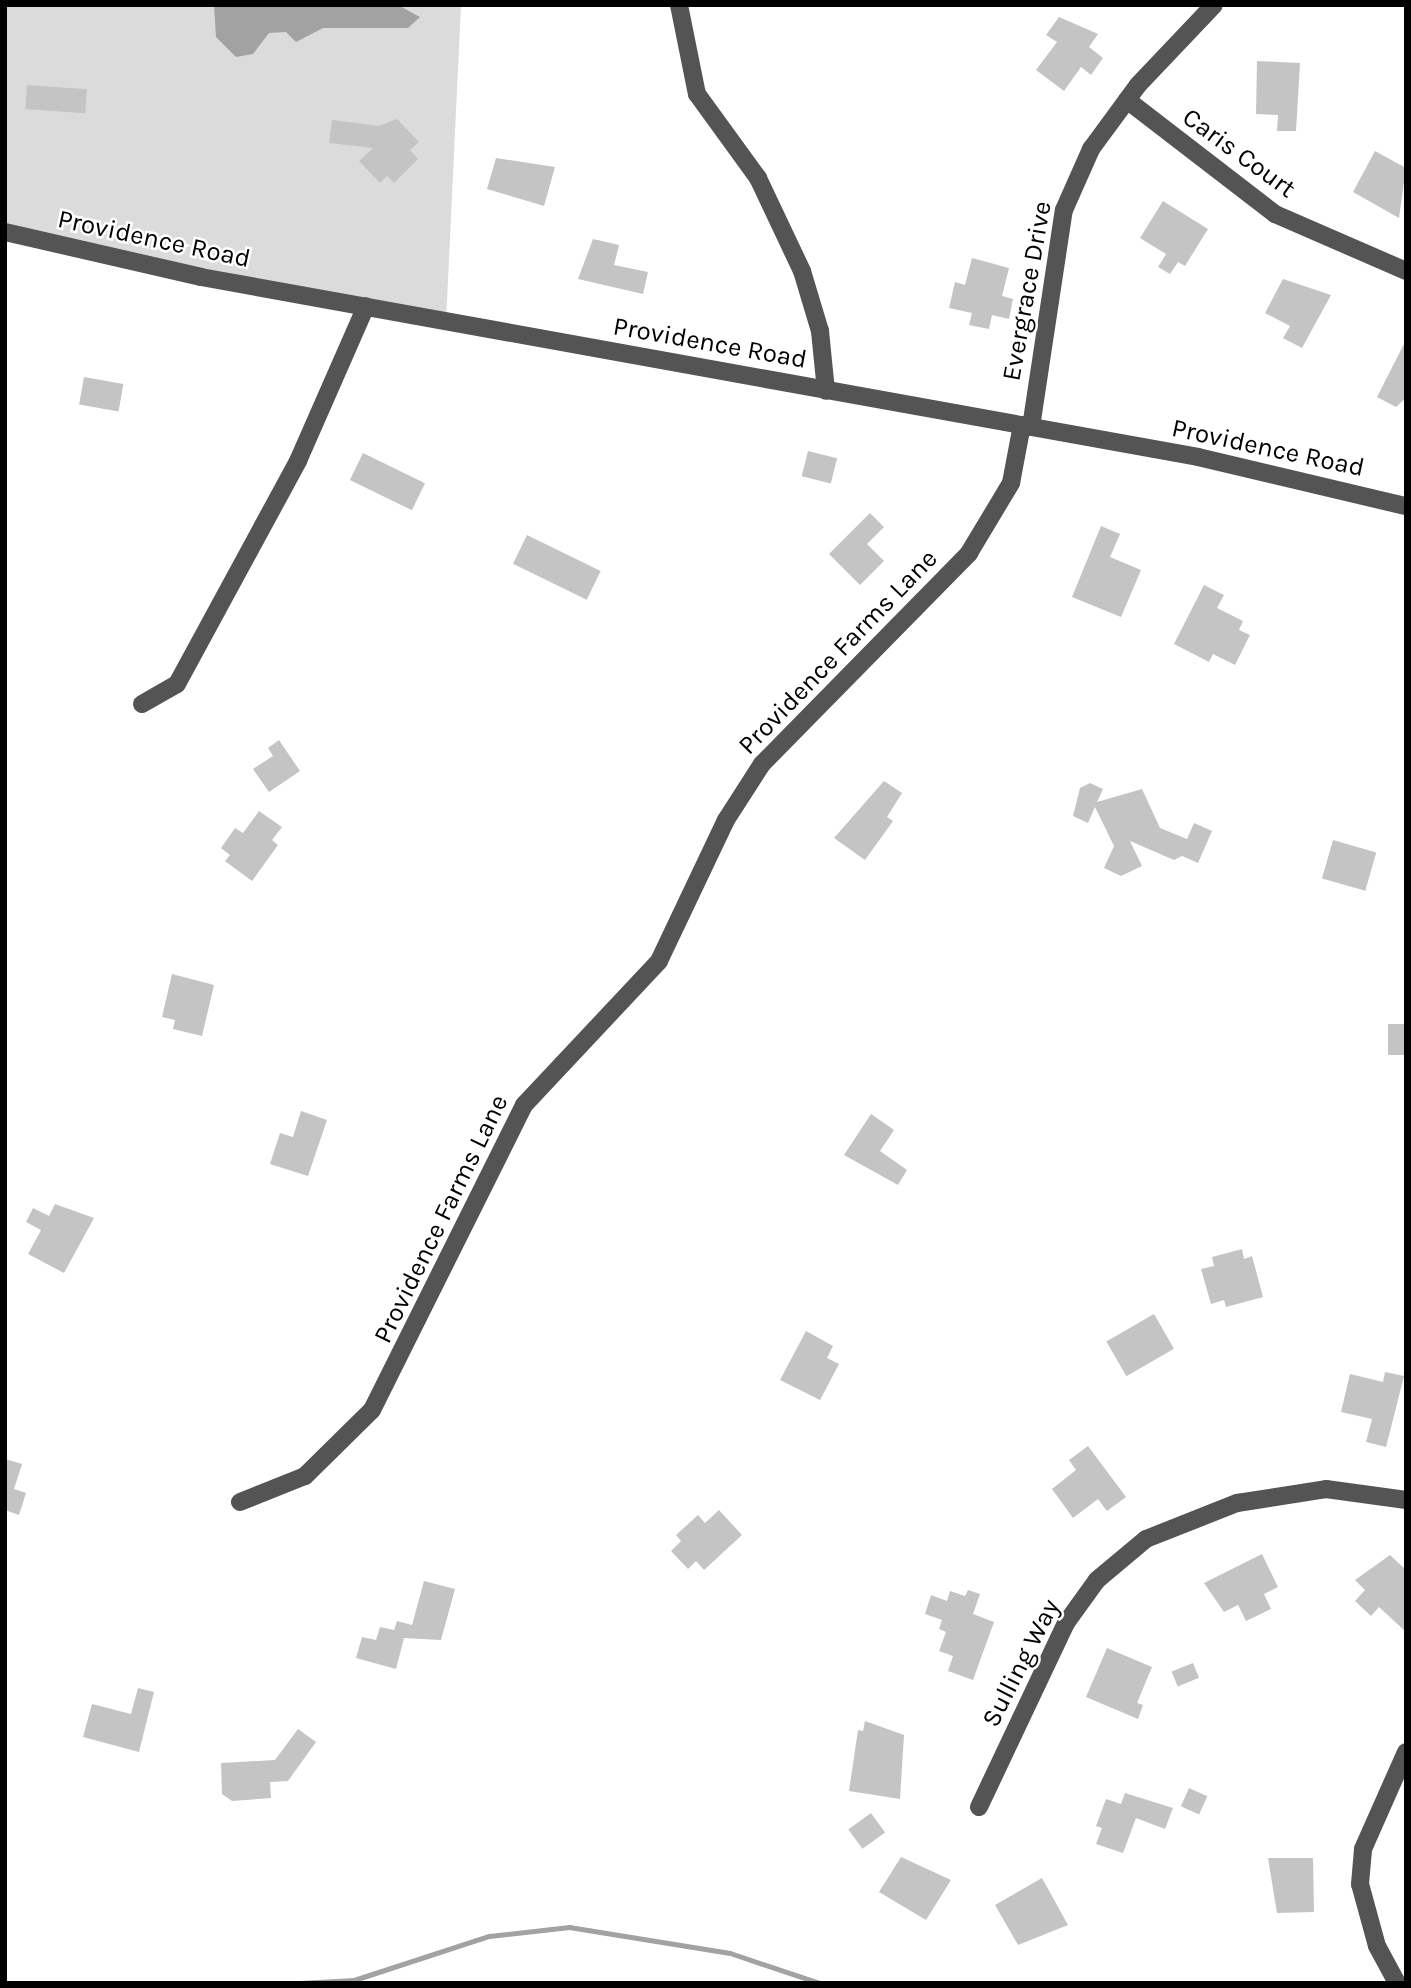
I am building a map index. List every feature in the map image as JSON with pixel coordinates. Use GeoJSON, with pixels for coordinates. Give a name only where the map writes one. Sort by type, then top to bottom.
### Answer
{"type":"FeatureCollection","features":[{"type":"Feature","properties":{"kind":"street"},"geometry":{"type":"LineString","coordinates":[[679,5],[697,94],[758,178],[802,271],[820,331],[826,391]]}},
{"type":"Feature","properties":{"kind":"street","name":"Evergrace Drive"},"geometry":{"type":"LineString","coordinates":[[1026,426],[1064,210],[1091,149],[1127,100],[1214,5]]}},
{"type":"Feature","properties":{"kind":"street","name":"Caris Court"},"geometry":{"type":"LineString","coordinates":[[1127,100],[1275,214],[1406,271]]}},
{"type":"Feature","properties":{"kind":"street","name":"Providence Road"},"geometry":{"type":"LineString","coordinates":[[5,232],[97,256],[1026,426],[1406,506]]}},
{"type":"Feature","properties":{"kind":"street"},"geometry":{"type":"LineString","coordinates":[[142,704],[177,684],[298,461],[366,306]]}},
{"type":"Feature","properties":{"kind":"street","name":"Providence Farms Lane"},"geometry":{"type":"LineString","coordinates":[[240,1502],[304,1476],[372,1410],[524,1105],[659,961],[726,820],[762,764],[970,553],[1011,483],[1026,426]]}},
{"type":"Feature","properties":{"kind":"street","name":"Sulling Way"},"geometry":{"type":"LineString","coordinates":[[979,1807],[1066,1623],[1097,1580],[1146,1539],[1237,1503],[1326,1489],[1406,1500]]}},
{"type":"Feature","properties":{"kind":"street"},"geometry":{"type":"LineString","coordinates":[[1397,1983],[1377,1946],[1360,1884],[1363,1849],[1406,1752]]}},
{"type":"Feature","properties":{"kind":"shaded area"},"geometry":{"type":"Polygon","coordinates":[[[5,5],[461,5],[446,323],[5,225],[5,5]]]}},
{"type":"Feature","properties":{"kind":"shaded area"},"geometry":{"type":"Polygon","coordinates":[[[214,5],[398,5],[420,17],[408,28],[323,28],[296,42],[286,32],[269,33],[253,54],[236,57],[216,37],[214,5]]]}},
{"type":"Feature","properties":{"kind":"building"},"geometry":{"type":"Polygon","coordinates":[[[1059,17],[1098,34],[1089,47],[1103,58],[1091,75],[1081,67],[1064,91],[1036,70],[1057,42],[1046,35],[1059,17]]]}},
{"type":"Feature","properties":{"kind":"building"},"geometry":{"type":"Polygon","coordinates":[[[1257,61],[1300,63],[1296,131],[1277,131],[1278,115],[1256,114],[1257,61]]]}},
{"type":"Feature","properties":{"kind":"building"},"geometry":{"type":"Polygon","coordinates":[[[27,85],[87,89],[85,113],[25,109],[27,85]]]}},
{"type":"Feature","properties":{"kind":"building"},"geometry":{"type":"Polygon","coordinates":[[[397,119],[419,142],[410,150],[418,159],[394,183],[387,176],[380,183],[359,161],[373,148],[329,143],[332,120],[379,126],[397,119]]]}},
{"type":"Feature","properties":{"kind":"building"},"geometry":{"type":"Polygon","coordinates":[[[1375,151],[1406,168],[1399,218],[1353,192],[1375,151]]]}},
{"type":"Feature","properties":{"kind":"building"},"geometry":{"type":"Polygon","coordinates":[[[496,158],[555,167],[544,206],[487,189],[496,158]]]}},
{"type":"Feature","properties":{"kind":"building"},"geometry":{"type":"Polygon","coordinates":[[[1163,201],[1208,229],[1185,266],[1178,262],[1170,274],[1158,267],[1166,254],[1140,238],[1163,201]]]}},
{"type":"Feature","properties":{"kind":"building"},"geometry":{"type":"Polygon","coordinates":[[[593,239],[619,245],[614,265],[648,272],[643,294],[578,279],[593,239]]]}},
{"type":"Feature","properties":{"kind":"building"},"geometry":{"type":"Polygon","coordinates":[[[972,258],[1009,268],[1002,296],[1013,299],[1009,319],[992,315],[989,329],[969,325],[972,313],[949,308],[955,282],[965,285],[972,258]]]}},
{"type":"Feature","properties":{"kind":"building"},"geometry":{"type":"Polygon","coordinates":[[[1283,279],[1331,295],[1302,348],[1283,338],[1290,326],[1265,313],[1283,279]]]}},
{"type":"Feature","properties":{"kind":"building"},"geometry":{"type":"Polygon","coordinates":[[[1406,340],[1406,398],[1396,407],[1377,397],[1406,340]]]}},
{"type":"Feature","properties":{"kind":"building"},"geometry":{"type":"Polygon","coordinates":[[[84,377],[123,384],[119,412],[79,405],[84,377]]]}},
{"type":"Feature","properties":{"kind":"building"},"geometry":{"type":"Polygon","coordinates":[[[808,451],[837,458],[831,483],[802,476],[808,451]]]}},
{"type":"Feature","properties":{"kind":"building"},"geometry":{"type":"Polygon","coordinates":[[[363,453],[425,483],[412,510],[350,480],[363,453]]]}},
{"type":"Feature","properties":{"kind":"building"},"geometry":{"type":"Polygon","coordinates":[[[870,513],[884,527],[867,544],[884,561],[860,585],[829,554],[870,513]]]}},
{"type":"Feature","properties":{"kind":"building"},"geometry":{"type":"Polygon","coordinates":[[[1101,526],[1120,534],[1110,557],[1141,570],[1121,617],[1072,597],[1101,526]]]}},
{"type":"Feature","properties":{"kind":"building"},"geometry":{"type":"Polygon","coordinates":[[[527,535],[601,571],[587,600],[513,564],[527,535]]]}},
{"type":"Feature","properties":{"kind":"building"},"geometry":{"type":"Polygon","coordinates":[[[1204,585],[1224,595],[1217,608],[1243,621],[1239,630],[1250,635],[1235,665],[1213,654],[1209,662],[1174,644],[1204,585]]]}},
{"type":"Feature","properties":{"kind":"building"},"geometry":{"type":"Polygon","coordinates":[[[279,740],[300,771],[269,792],[253,769],[273,756],[268,748],[279,740]]]}},
{"type":"Feature","properties":{"kind":"building"},"geometry":{"type":"Polygon","coordinates":[[[884,781],[902,793],[887,817],[893,821],[865,860],[834,838],[884,781]]]}},
{"type":"Feature","properties":{"kind":"building"},"geometry":{"type":"Polygon","coordinates":[[[1090,783],[1103,789],[1097,802],[1142,789],[1160,828],[1187,839],[1194,823],[1212,831],[1198,863],[1182,856],[1174,860],[1130,841],[1142,866],[1121,876],[1104,868],[1114,846],[1095,807],[1088,823],[1073,816],[1080,788],[1090,783]]]}},
{"type":"Feature","properties":{"kind":"building"},"geometry":{"type":"Polygon","coordinates":[[[259,811],[282,827],[272,840],[278,845],[252,881],[225,861],[230,855],[221,848],[235,828],[243,833],[259,811]]]}},
{"type":"Feature","properties":{"kind":"building"},"geometry":{"type":"Polygon","coordinates":[[[1333,840],[1376,852],[1365,891],[1322,878],[1333,840]]]}},
{"type":"Feature","properties":{"kind":"building"},"geometry":{"type":"Polygon","coordinates":[[[172,974],[214,985],[202,1036],[173,1029],[175,1020],[162,1017],[172,974]]]}},
{"type":"Feature","properties":{"kind":"building"},"geometry":{"type":"Polygon","coordinates":[[[1388,1024],[1406,1024],[1406,1055],[1388,1055],[1388,1024]]]}},
{"type":"Feature","properties":{"kind":"building"},"geometry":{"type":"Polygon","coordinates":[[[301,1111],[327,1120],[308,1176],[270,1164],[280,1133],[293,1137],[301,1111]]]}},
{"type":"Feature","properties":{"kind":"building"},"geometry":{"type":"Polygon","coordinates":[[[871,1114],[894,1130],[880,1151],[907,1170],[898,1185],[844,1155],[871,1114]]]}},
{"type":"Feature","properties":{"kind":"building"},"geometry":{"type":"Polygon","coordinates":[[[55,1204],[94,1218],[64,1273],[28,1254],[41,1230],[26,1222],[33,1208],[49,1216],[55,1204]]]}},
{"type":"Feature","properties":{"kind":"building"},"geometry":{"type":"Polygon","coordinates":[[[1242,1249],[1244,1259],[1252,1256],[1263,1297],[1226,1307],[1224,1300],[1211,1304],[1201,1269],[1214,1266],[1212,1257],[1242,1249]]]}},
{"type":"Feature","properties":{"kind":"building"},"geometry":{"type":"Polygon","coordinates":[[[1154,1314],[1174,1349],[1126,1376],[1106,1342],[1154,1314]]]}},
{"type":"Feature","properties":{"kind":"building"},"geometry":{"type":"Polygon","coordinates":[[[806,1331],[833,1346],[827,1358],[839,1364],[820,1400],[780,1380],[806,1331]]]}},
{"type":"Feature","properties":{"kind":"building"},"geometry":{"type":"Polygon","coordinates":[[[1385,1372],[1404,1376],[1386,1447],[1366,1442],[1372,1419],[1341,1412],[1350,1374],[1383,1382],[1385,1372]]]}},
{"type":"Feature","properties":{"kind":"building"},"geometry":{"type":"Polygon","coordinates":[[[1088,1446],[1126,1497],[1107,1511],[1098,1499],[1073,1518],[1052,1489],[1076,1470],[1069,1460],[1088,1446]]]}},
{"type":"Feature","properties":{"kind":"building"},"geometry":{"type":"Polygon","coordinates":[[[5,1459],[22,1464],[14,1489],[26,1493],[19,1515],[5,1510],[5,1459]]]}},
{"type":"Feature","properties":{"kind":"building"},"geometry":{"type":"Polygon","coordinates":[[[719,1510],[742,1535],[704,1570],[696,1561],[688,1569],[671,1551],[681,1541],[676,1535],[698,1515],[705,1523],[719,1510]]]}},
{"type":"Feature","properties":{"kind":"building"},"geometry":{"type":"Polygon","coordinates":[[[1262,1554],[1278,1587],[1264,1594],[1271,1609],[1246,1621],[1238,1605],[1224,1612],[1204,1583],[1262,1554]]]}},
{"type":"Feature","properties":{"kind":"building"},"geometry":{"type":"Polygon","coordinates":[[[1390,1555],[1406,1570],[1406,1632],[1379,1607],[1371,1616],[1355,1601],[1365,1590],[1355,1580],[1390,1555]]]}},
{"type":"Feature","properties":{"kind":"building"},"geometry":{"type":"Polygon","coordinates":[[[424,1581],[455,1589],[441,1640],[404,1638],[396,1669],[356,1658],[362,1637],[376,1640],[380,1627],[394,1630],[397,1621],[412,1625],[424,1581]]]}},
{"type":"Feature","properties":{"kind":"building"},"geometry":{"type":"Polygon","coordinates":[[[968,1590],[980,1594],[973,1614],[994,1622],[973,1680],[948,1671],[953,1656],[939,1651],[946,1632],[939,1629],[942,1620],[925,1614],[931,1595],[947,1601],[950,1591],[965,1596],[968,1590]]]}},
{"type":"Feature","properties":{"kind":"building"},"geometry":{"type":"Polygon","coordinates":[[[1107,1648],[1152,1667],[1137,1703],[1143,1705],[1138,1719],[1086,1697],[1107,1648]]]}},
{"type":"Feature","properties":{"kind":"building"},"geometry":{"type":"Polygon","coordinates":[[[1193,1663],[1199,1678],[1178,1686],[1172,1672],[1193,1663]]]}},
{"type":"Feature","properties":{"kind":"building"},"geometry":{"type":"Polygon","coordinates":[[[138,1688],[154,1692],[139,1752],[83,1737],[92,1704],[131,1714],[138,1688]]]}},
{"type":"Feature","properties":{"kind":"building"},"geometry":{"type":"Polygon","coordinates":[[[865,1721],[904,1735],[900,1799],[849,1791],[858,1730],[863,1731],[865,1721]]]}},
{"type":"Feature","properties":{"kind":"building"},"geometry":{"type":"Polygon","coordinates":[[[298,1729],[316,1742],[288,1781],[270,1782],[271,1798],[232,1801],[222,1794],[221,1763],[275,1760],[298,1729]]]}},
{"type":"Feature","properties":{"kind":"building"},"geometry":{"type":"Polygon","coordinates":[[[1189,1788],[1207,1796],[1199,1814],[1181,1806],[1189,1788]]]}},
{"type":"Feature","properties":{"kind":"building"},"geometry":{"type":"Polygon","coordinates":[[[1125,1793],[1173,1808],[1165,1829],[1136,1818],[1123,1853],[1096,1844],[1102,1828],[1096,1826],[1106,1799],[1121,1804],[1125,1793]]]}},
{"type":"Feature","properties":{"kind":"building"},"geometry":{"type":"Polygon","coordinates":[[[871,1813],[885,1832],[862,1849],[848,1829],[871,1813]]]}},
{"type":"Feature","properties":{"kind":"building"},"geometry":{"type":"Polygon","coordinates":[[[901,1857],[951,1880],[926,1920],[879,1892],[901,1857]]]}},
{"type":"Feature","properties":{"kind":"building"},"geometry":{"type":"Polygon","coordinates":[[[1268,1858],[1313,1858],[1314,1912],[1277,1913],[1268,1858]]]}},
{"type":"Feature","properties":{"kind":"building"},"geometry":{"type":"Polygon","coordinates":[[[1042,1878],[1068,1925],[1018,1945],[995,1905],[1042,1878]]]}},
{"type":"Feature","properties":{"kind":"waterway"},"geometry":{"type":"LineString","coordinates":[[300,1983],[354,1980],[489,1936],[569,1927],[730,1953],[819,1983]]}}]}
